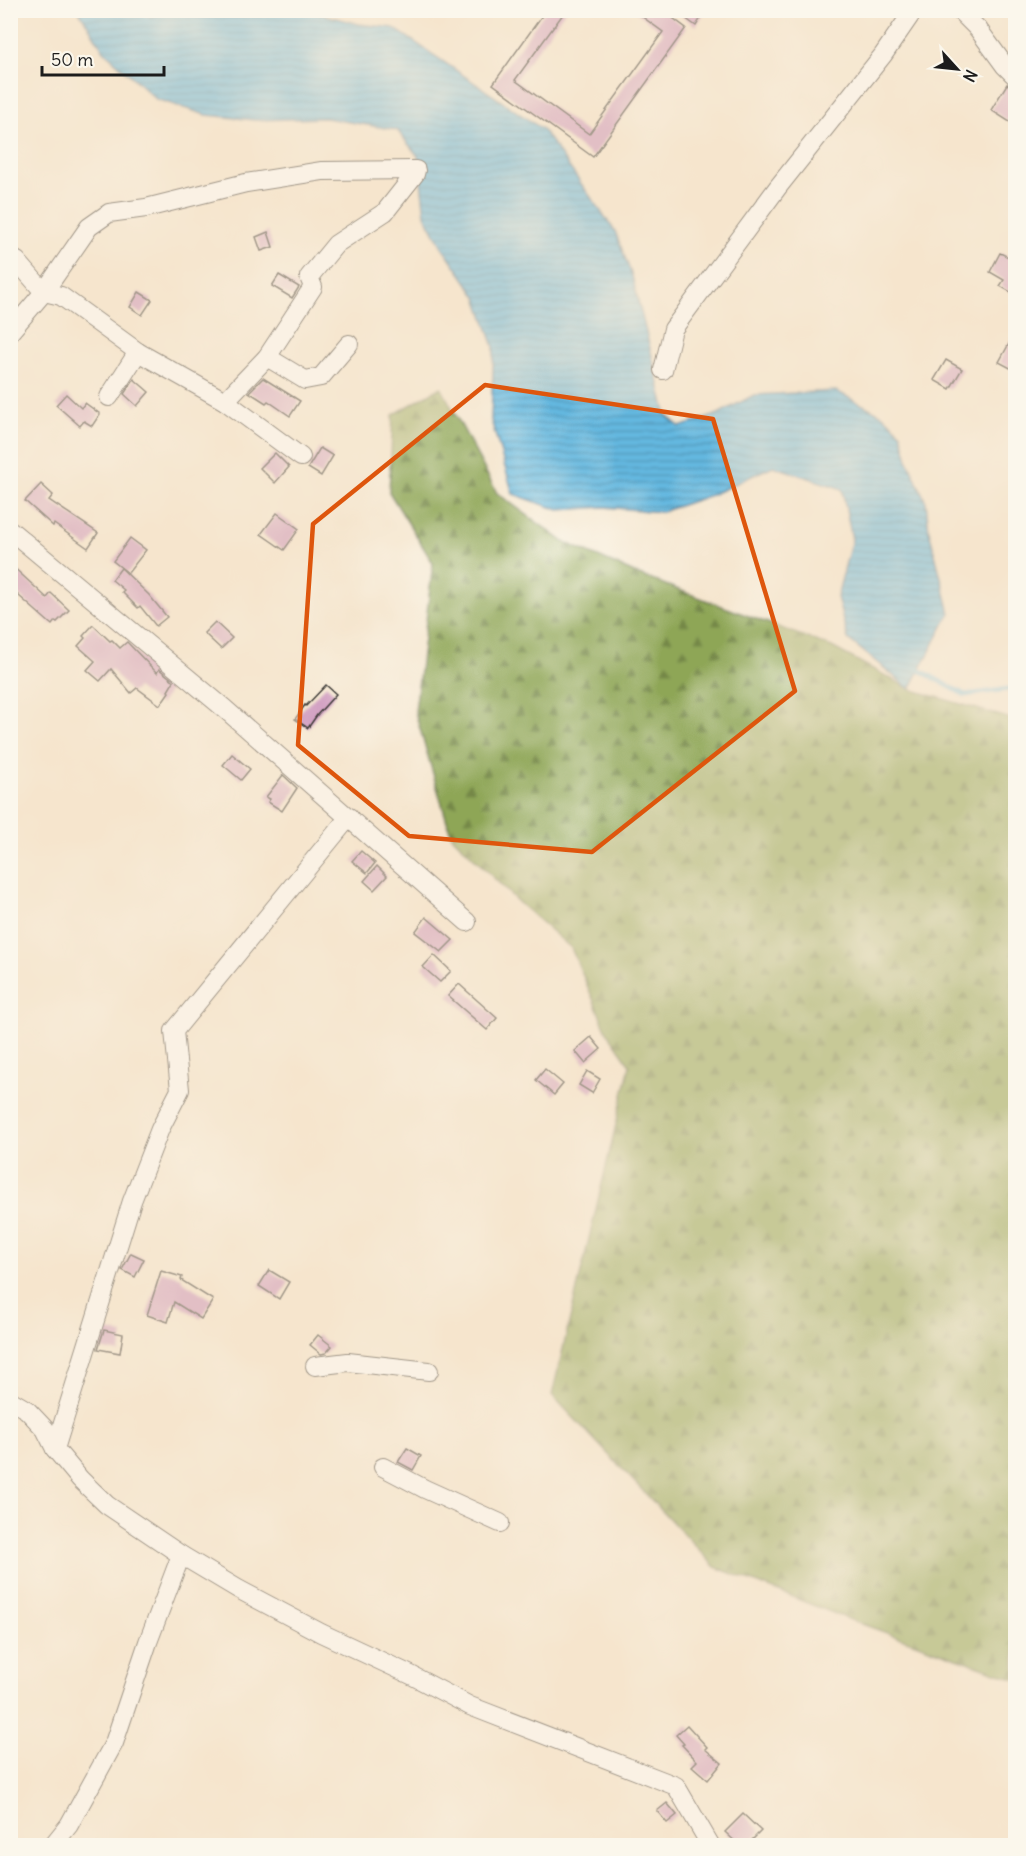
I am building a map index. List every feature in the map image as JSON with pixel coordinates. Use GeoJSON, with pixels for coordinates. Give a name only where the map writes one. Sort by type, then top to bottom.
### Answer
{"type":"FeatureCollection","features":[{"type":"Feature","properties":{"kind":"street"},"geometry":{"type":"LineString","coordinates":[[663,370],[673,329],[778,187],[883,55],[914,10]]}},
{"type":"Feature","properties":{"kind":"street"},"geometry":{"type":"LineString","coordinates":[[959,10],[978,29],[1016,77]]}},
{"type":"Feature","properties":{"kind":"street"},"geometry":{"type":"LineString","coordinates":[[10,332],[44,292],[89,227],[109,213],[146,208],[246,183],[322,171],[416,170],[385,212],[336,244],[309,277],[314,287],[267,357],[225,401]]}},
{"type":"Feature","properties":{"kind":"street"},"geometry":{"type":"LineString","coordinates":[[10,257],[17,261],[44,292],[62,296],[138,352],[225,401],[301,457]]}},
{"type":"Feature","properties":{"kind":"street"},"geometry":{"type":"LineString","coordinates":[[267,357],[305,381],[321,377],[349,344]]}},
{"type":"Feature","properties":{"kind":"street"},"geometry":{"type":"LineString","coordinates":[[109,397],[138,352]]}},
{"type":"Feature","properties":{"kind":"street"},"geometry":{"type":"LineString","coordinates":[[10,530],[225,709],[467,922]]}},
{"type":"Feature","properties":{"kind":"street"},"geometry":{"type":"LineString","coordinates":[[55,1449],[132,1201],[160,1129],[180,1090],[174,1031],[349,817]]}},
{"type":"Feature","properties":{"kind":"street"},"geometry":{"type":"LineString","coordinates":[[315,1366],[348,1362],[429,1371]]}},
{"type":"Feature","properties":{"kind":"street"},"geometry":{"type":"LineString","coordinates":[[10,1400],[27,1410],[45,1429],[55,1449],[80,1479],[107,1505],[180,1555],[321,1633],[411,1675],[470,1706],[676,1786],[711,1845]]}},
{"type":"Feature","properties":{"kind":"street"},"geometry":{"type":"LineString","coordinates":[[382,1467],[500,1523]]}},
{"type":"Feature","properties":{"kind":"street"},"geometry":{"type":"LineString","coordinates":[[52,1845],[69,1825],[114,1743],[180,1555]]}},
{"type":"Feature","properties":{"kind":"highlighted area"},"geometry":{"type":"Polygon","coordinates":[[[485,385],[713,419],[795,691],[592,852],[409,836],[298,745],[313,524],[485,385]]]}},
{"type":"Feature","properties":{"kind":"green space"},"geometry":{"type":"Polygon","coordinates":[[[441,387],[497,493],[564,542],[639,575],[832,647],[910,689],[1015,720],[1015,1679],[856,1622],[715,1567],[552,1395],[630,1065],[607,1032],[571,948],[519,903],[451,835],[415,712],[433,563],[389,492],[393,415],[441,387]]]}},
{"type":"Feature","properties":{"kind":"water"},"geometry":{"type":"Polygon","coordinates":[[[181,10],[310,11],[359,24],[394,28],[542,129],[615,231],[632,276],[667,416],[680,427],[718,414],[754,395],[836,391],[883,415],[901,433],[909,463],[926,502],[929,531],[950,613],[910,689],[848,639],[837,597],[852,539],[842,489],[773,466],[711,495],[661,512],[604,507],[559,510],[513,494],[491,420],[494,347],[477,297],[441,245],[425,215],[418,156],[397,130],[326,118],[256,120],[206,115],[156,99],[104,51],[79,11],[124,11],[145,17],[181,10]]]}},
{"type":"Feature","properties":{"kind":"building"},"geometry":{"type":"Polygon","coordinates":[[[546,10],[566,10],[515,80],[589,134],[663,32],[633,10],[662,10],[686,28],[593,157],[493,84],[546,10]]]}},
{"type":"Feature","properties":{"kind":"building"},"geometry":{"type":"Polygon","coordinates":[[[674,10],[706,10],[696,26],[674,10]]]}},
{"type":"Feature","properties":{"kind":"building"},"geometry":{"type":"Polygon","coordinates":[[[1007,84],[1016,89],[1016,126],[991,110],[1007,84]]]}},
{"type":"Feature","properties":{"kind":"building"},"geometry":{"type":"Polygon","coordinates":[[[268,232],[273,247],[261,251],[256,237],[268,232]]]}},
{"type":"Feature","properties":{"kind":"building"},"geometry":{"type":"Polygon","coordinates":[[[1000,253],[1013,259],[1010,265],[1012,266],[1016,258],[1016,295],[1000,286],[1004,280],[990,272],[1000,253]]]}},
{"type":"Feature","properties":{"kind":"building"},"geometry":{"type":"Polygon","coordinates":[[[279,275],[299,287],[292,298],[272,286],[279,275]]]}},
{"type":"Feature","properties":{"kind":"building"},"geometry":{"type":"Polygon","coordinates":[[[139,292],[152,300],[142,315],[130,307],[139,292]]]}},
{"type":"Feature","properties":{"kind":"building"},"geometry":{"type":"Polygon","coordinates":[[[1016,331],[1016,371],[999,362],[1016,331]]]}},
{"type":"Feature","properties":{"kind":"building"},"geometry":{"type":"Polygon","coordinates":[[[946,360],[962,369],[950,389],[934,380],[946,360]]]}},
{"type":"Feature","properties":{"kind":"building"},"geometry":{"type":"Polygon","coordinates":[[[263,378],[300,401],[290,416],[268,401],[266,403],[249,392],[263,378]]]}},
{"type":"Feature","properties":{"kind":"building"},"geometry":{"type":"Polygon","coordinates":[[[134,379],[149,392],[137,406],[124,394],[134,379]]]}},
{"type":"Feature","properties":{"kind":"building"},"geometry":{"type":"Polygon","coordinates":[[[66,394],[81,408],[85,403],[100,414],[92,426],[84,421],[80,426],[56,405],[66,394]]]}},
{"type":"Feature","properties":{"kind":"building"},"geometry":{"type":"Polygon","coordinates":[[[320,448],[333,456],[321,476],[308,468],[320,448]]]}},
{"type":"Feature","properties":{"kind":"building"},"geometry":{"type":"Polygon","coordinates":[[[275,453],[289,467],[275,483],[260,468],[275,453]]]}},
{"type":"Feature","properties":{"kind":"building"},"geometry":{"type":"Polygon","coordinates":[[[41,484],[53,495],[49,500],[98,533],[88,548],[54,524],[53,526],[25,501],[41,484]]]}},
{"type":"Feature","properties":{"kind":"building"},"geometry":{"type":"Polygon","coordinates":[[[277,513],[299,529],[284,550],[261,534],[277,513]]]}},
{"type":"Feature","properties":{"kind":"building"},"geometry":{"type":"Polygon","coordinates":[[[130,538],[146,550],[128,573],[113,561],[130,538]]]}},
{"type":"Feature","properties":{"kind":"building"},"geometry":{"type":"Polygon","coordinates":[[[10,564],[47,598],[51,593],[69,610],[52,625],[10,588],[10,564]]]}},
{"type":"Feature","properties":{"kind":"building"},"geometry":{"type":"Polygon","coordinates":[[[121,568],[149,595],[167,617],[156,626],[140,606],[138,608],[122,592],[124,590],[112,580],[121,568]]]}},
{"type":"Feature","properties":{"kind":"building"},"geometry":{"type":"Polygon","coordinates":[[[215,622],[232,638],[221,649],[204,633],[215,622]]]}},
{"type":"Feature","properties":{"kind":"building"},"geometry":{"type":"Polygon","coordinates":[[[93,625],[120,648],[127,642],[157,673],[159,669],[174,681],[160,705],[137,688],[131,693],[111,669],[100,681],[87,670],[95,661],[78,646],[93,625]]]}},
{"type":"Feature","properties":{"kind":"building"},"geometry":{"type":"Polygon","coordinates":[[[326,685],[336,694],[308,728],[295,719],[305,705],[326,685]]]}},
{"type":"Feature","properties":{"kind":"building"},"geometry":{"type":"Polygon","coordinates":[[[232,754],[250,769],[241,780],[223,765],[232,754]]]}},
{"type":"Feature","properties":{"kind":"building"},"geometry":{"type":"Polygon","coordinates":[[[283,775],[297,788],[282,811],[268,802],[270,799],[266,797],[283,775]]]}},
{"type":"Feature","properties":{"kind":"building"},"geometry":{"type":"Polygon","coordinates":[[[361,851],[375,863],[367,873],[352,861],[361,851]]]}},
{"type":"Feature","properties":{"kind":"building"},"geometry":{"type":"Polygon","coordinates":[[[377,866],[387,876],[374,890],[364,881],[377,866]]]}},
{"type":"Feature","properties":{"kind":"building"},"geometry":{"type":"Polygon","coordinates":[[[426,917],[453,940],[441,952],[415,932],[426,917]]]}},
{"type":"Feature","properties":{"kind":"building"},"geometry":{"type":"Polygon","coordinates":[[[434,955],[451,971],[440,982],[423,967],[434,955]]]}},
{"type":"Feature","properties":{"kind":"building"},"geometry":{"type":"Polygon","coordinates":[[[459,984],[497,1018],[487,1030],[448,996],[459,984]]]}},
{"type":"Feature","properties":{"kind":"building"},"geometry":{"type":"Polygon","coordinates":[[[591,1037],[601,1049],[585,1063],[575,1051],[591,1037]]]}},
{"type":"Feature","properties":{"kind":"building"},"geometry":{"type":"Polygon","coordinates":[[[545,1069],[563,1084],[554,1095],[536,1080],[545,1069]]]}},
{"type":"Feature","properties":{"kind":"building"},"geometry":{"type":"Polygon","coordinates":[[[587,1071],[600,1079],[592,1093],[579,1085],[587,1071]]]}},
{"type":"Feature","properties":{"kind":"building"},"geometry":{"type":"Polygon","coordinates":[[[131,1253],[144,1259],[135,1277],[122,1270],[131,1253]]]}},
{"type":"Feature","properties":{"kind":"building"},"geometry":{"type":"Polygon","coordinates":[[[269,1270],[289,1282],[279,1299],[259,1286],[269,1270]]]}},
{"type":"Feature","properties":{"kind":"building"},"geometry":{"type":"Polygon","coordinates":[[[161,1271],[182,1277],[181,1280],[213,1300],[201,1319],[174,1302],[168,1322],[147,1315],[161,1271]]]}},
{"type":"Feature","properties":{"kind":"building"},"geometry":{"type":"Polygon","coordinates":[[[104,1330],[123,1334],[120,1353],[98,1349],[104,1330]]]}},
{"type":"Feature","properties":{"kind":"building"},"geometry":{"type":"Polygon","coordinates":[[[318,1335],[332,1346],[326,1353],[321,1354],[310,1345],[318,1335]]]}},
{"type":"Feature","properties":{"kind":"building"},"geometry":{"type":"Polygon","coordinates":[[[407,1448],[421,1456],[413,1470],[398,1462],[407,1448]]]}},
{"type":"Feature","properties":{"kind":"building"},"geometry":{"type":"Polygon","coordinates":[[[687,1725],[707,1747],[705,1749],[722,1763],[708,1780],[692,1766],[697,1761],[676,1735],[687,1725]]]}},
{"type":"Feature","properties":{"kind":"building"},"geometry":{"type":"Polygon","coordinates":[[[667,1803],[677,1815],[667,1823],[657,1811],[667,1803]]]}},
{"type":"Feature","properties":{"kind":"building"},"geometry":{"type":"Polygon","coordinates":[[[743,1814],[761,1831],[747,1845],[739,1845],[725,1832],[743,1814]]]}},
{"type":"Feature","properties":{"kind":"waterway"},"geometry":{"type":"LineString","coordinates":[[124,10],[147,18]]}},
{"type":"Feature","properties":{"kind":"waterway"},"geometry":{"type":"LineString","coordinates":[[914,667],[965,695],[1016,688]]}}]}
